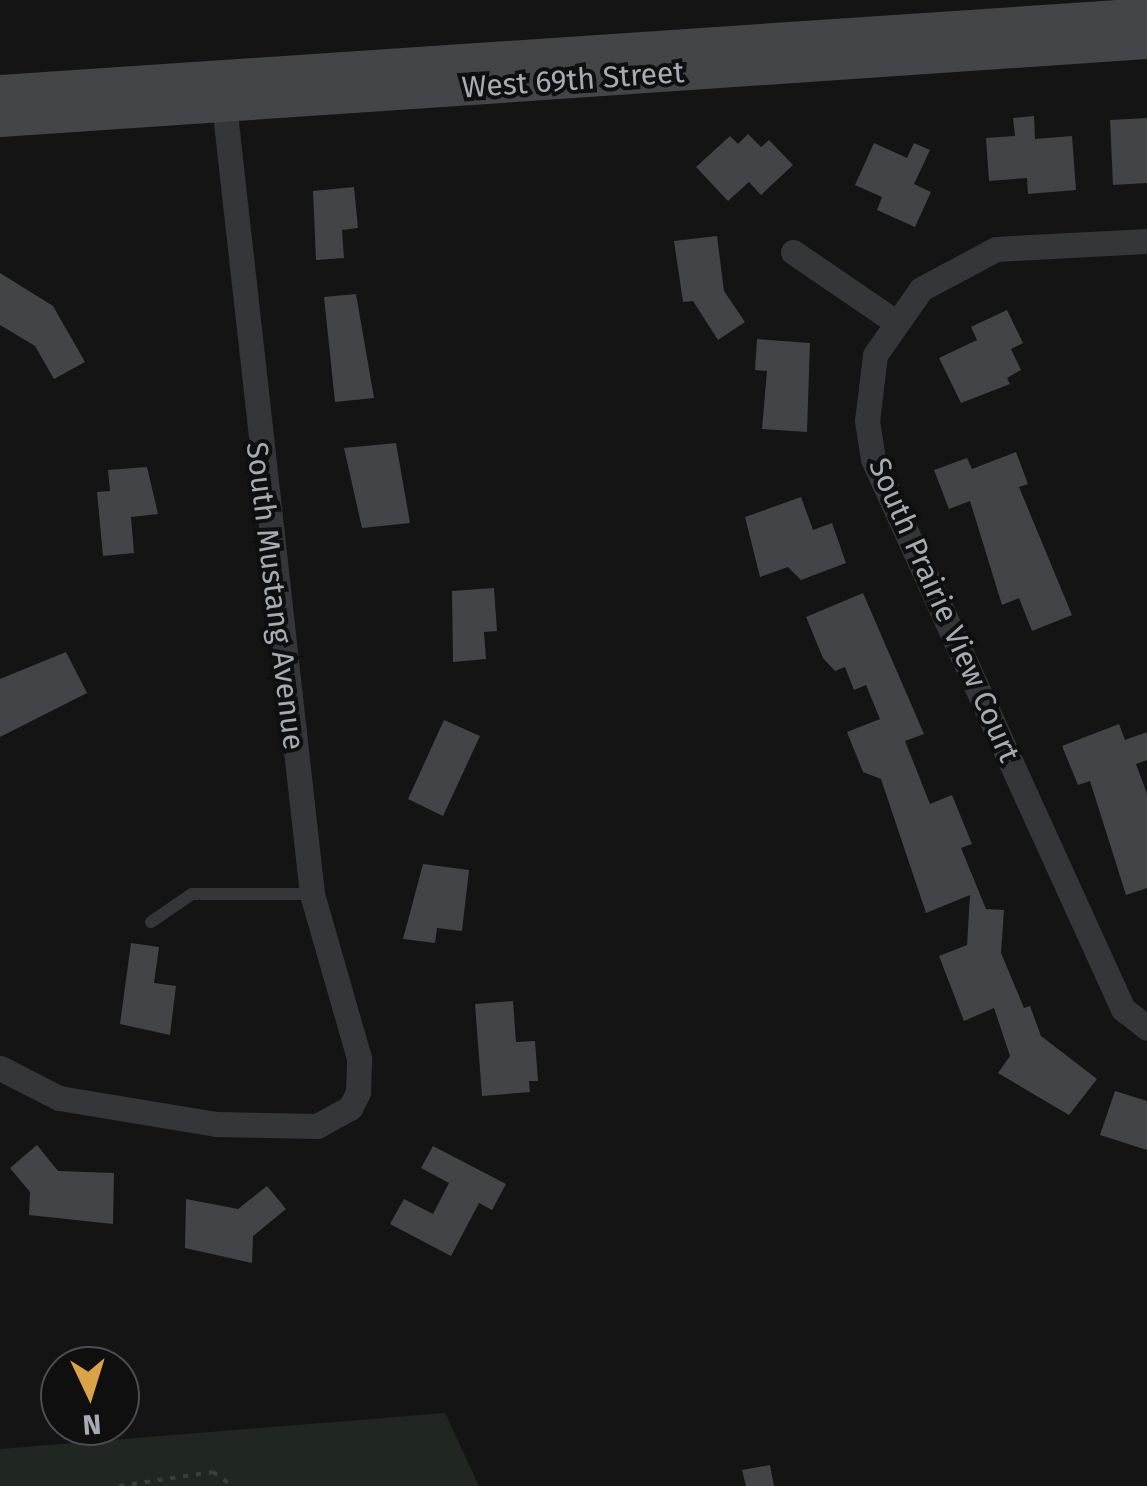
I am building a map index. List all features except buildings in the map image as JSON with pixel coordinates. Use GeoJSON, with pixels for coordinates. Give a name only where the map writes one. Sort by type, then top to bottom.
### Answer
{"type":"FeatureCollection","features":[{"type":"Feature","properties":{"kind":"main road","name":"West 69th Street"},"geometry":{"type":"LineString","coordinates":[[0,119],[222,90],[1147,15]]}},
{"type":"Feature","properties":{"kind":"main road","name":"West 69th Street"},"geometry":{"type":"LineString","coordinates":[[0,92],[222,90],[1147,41]]}},
{"type":"Feature","properties":{"kind":"street","name":"South Mustang Avenue"},"geometry":{"type":"LineString","coordinates":[[0,1068],[60,1098],[134,1116],[317,1126],[350,1108],[359,1058],[312,894],[222,90]]}},
{"type":"Feature","properties":{"kind":"street","name":"South Prairie View Court"},"geometry":{"type":"LineString","coordinates":[[1147,241],[996,249],[922,289],[894,321],[874,355],[868,389],[873,460],[1124,1009],[1147,1028]]}},
{"type":"Feature","properties":{"kind":"street"},"geometry":{"type":"LineString","coordinates":[[793,252],[894,321]]}},
{"type":"Feature","properties":{"kind":"lane"},"geometry":{"type":"LineString","coordinates":[[151,922],[192,894],[312,894]]}},
{"type":"Feature","properties":{"kind":"path"},"geometry":{"type":"LineString","coordinates":[[119,1486],[213,1472],[233,1486]]}},
{"type":"Feature","properties":{"kind":"shaded area"},"geometry":{"type":"Polygon","coordinates":[[[445,1413],[479,1486],[0,1486],[0,1449],[140,1446],[140,1438],[445,1413]]]}}]}
